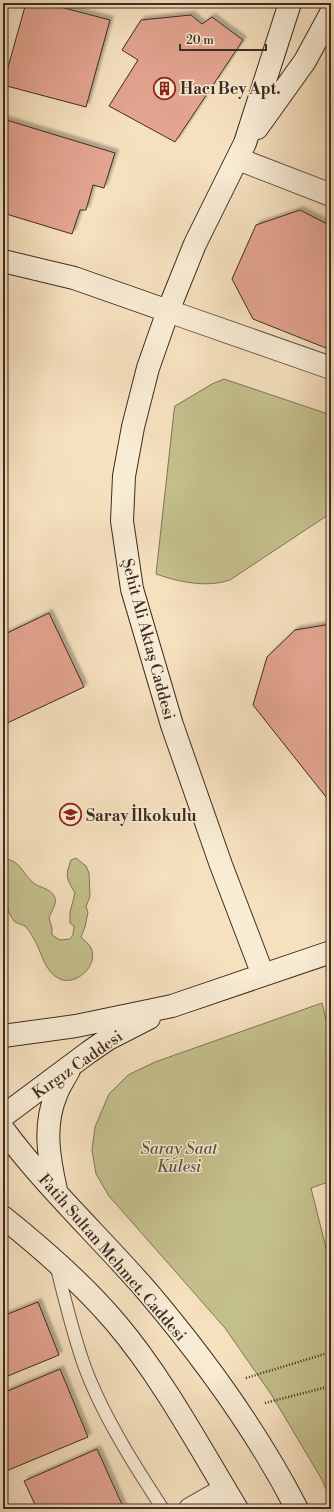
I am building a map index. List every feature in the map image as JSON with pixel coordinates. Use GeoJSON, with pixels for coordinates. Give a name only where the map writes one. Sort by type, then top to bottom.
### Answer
{"type":"FeatureCollection","features":[{"type":"Feature","properties":{"kind":"street","name":"Şehit Ali Aktaş Caddesi"},"geometry":{"type":"LineString","coordinates":[[242,151],[290,3]]}},
{"type":"Feature","properties":{"kind":"street","name":"Şehit Ali Aktaş Caddesi"},"geometry":{"type":"LineString","coordinates":[[263,975],[221,866],[172,725],[136,603],[126,559],[122,522],[124,476],[133,426],[148,368],[168,311],[195,244],[242,151],[305,61],[329,20]]}},
{"type":"Feature","properties":{"kind":"street"},"geometry":{"type":"LineString","coordinates":[[242,151],[331,195]]}},
{"type":"Feature","properties":{"kind":"street"},"geometry":{"type":"LineString","coordinates":[[3,261],[74,278],[331,368]]}},
{"type":"Feature","properties":{"kind":"street","name":"Kırgız Caddesi"},"geometry":{"type":"LineString","coordinates":[[3,1036],[76,1026],[172,1006],[331,952]]}},
{"type":"Feature","properties":{"kind":"street","name":"Kırgız Caddesi"},"geometry":{"type":"LineString","coordinates":[[4,1117],[72,1064],[108,1039],[172,1006]]}},
{"type":"Feature","properties":{"kind":"street"},"geometry":{"type":"LineString","coordinates":[[56,1192],[49,1159],[48,1134],[56,1095],[72,1064]]}},
{"type":"Feature","properties":{"kind":"street","name":"Fatih Sultan Mehmet. Caddesi"},"geometry":{"type":"LineString","coordinates":[[4,1117],[56,1192],[146,1290],[220,1386],[283,1481],[297,1509]]}},
{"type":"Feature","properties":{"kind":"street"},"geometry":{"type":"LineString","coordinates":[[3,1217],[92,1295],[117,1324],[153,1373],[237,1509]]}},
{"type":"Feature","properties":{"kind":"street"},"geometry":{"type":"LineString","coordinates":[[190,1509],[225,1490]]}},
{"type":"Feature","properties":{"kind":"lane"},"geometry":{"type":"LineString","coordinates":[[55,1261],[78,1348],[97,1394],[144,1479],[163,1509]]}},
{"type":"Feature","properties":{"kind":"path"},"geometry":{"type":"LineString","coordinates":[[220,1386],[331,1352]]}},
{"type":"Feature","properties":{"kind":"path"},"geometry":{"type":"LineString","coordinates":[[238,1411],[331,1386]]}},
{"type":"Feature","properties":{"kind":"green space"},"geometry":{"type":"Polygon","coordinates":[[[224,379],[331,415],[331,513],[230,580],[212,584],[183,582],[156,574],[175,406],[212,384],[224,379]]]}},
{"type":"Feature","properties":{"kind":"green space"},"geometry":{"type":"Polygon","coordinates":[[[76,858],[86,866],[89,873],[90,896],[86,907],[88,912],[81,937],[90,946],[93,955],[89,968],[84,973],[73,980],[66,980],[60,979],[50,972],[30,932],[25,926],[14,921],[10,914],[4,891],[4,866],[5,859],[15,862],[31,881],[54,895],[55,905],[49,918],[52,928],[52,935],[60,940],[70,939],[73,935],[74,926],[70,923],[70,912],[75,893],[68,880],[67,874],[71,860],[76,858]]]}},
{"type":"Feature","properties":{"kind":"green space","name":"Saray Saat Kulesi"},"geometry":{"type":"Polygon","coordinates":[[[322,1003],[331,1040],[331,1181],[311,1188],[331,1268],[331,1500],[321,1478],[271,1394],[225,1328],[109,1196],[96,1174],[92,1150],[95,1127],[109,1094],[128,1075],[155,1062],[322,1003]]]}},
{"type":"Feature","properties":{"kind":"building"},"geometry":{"type":"Polygon","coordinates":[[[26,3],[45,3],[110,20],[86,107],[3,85],[26,3]]]}},
{"type":"Feature","properties":{"kind":"building","name":"Hacı Bey Apt."},"geometry":{"type":"Polygon","coordinates":[[[191,15],[202,24],[212,17],[243,40],[175,142],[109,106],[138,60],[122,50],[141,20],[191,15]]]}},
{"type":"Feature","properties":{"kind":"building"},"geometry":{"type":"Polygon","coordinates":[[[3,119],[115,153],[104,188],[93,185],[86,210],[80,210],[72,234],[3,213],[3,119]]]}},
{"type":"Feature","properties":{"kind":"building"},"geometry":{"type":"Polygon","coordinates":[[[300,210],[331,226],[331,350],[253,319],[232,279],[256,225],[300,210]]]}},
{"type":"Feature","properties":{"kind":"building"},"geometry":{"type":"Polygon","coordinates":[[[49,613],[84,687],[3,725],[3,635],[49,613]]]}},
{"type":"Feature","properties":{"kind":"building"},"geometry":{"type":"Polygon","coordinates":[[[331,624],[330,802],[253,705],[267,657],[295,630],[331,624]]]}},
{"type":"Feature","properties":{"kind":"building"},"geometry":{"type":"Polygon","coordinates":[[[38,1302],[59,1355],[3,1378],[3,1316],[38,1302]]]}},
{"type":"Feature","properties":{"kind":"building"},"geometry":{"type":"Polygon","coordinates":[[[60,1369],[88,1437],[6,1471],[3,1465],[3,1393],[60,1369]]]}},
{"type":"Feature","properties":{"kind":"building"},"geometry":{"type":"Polygon","coordinates":[[[97,1449],[124,1509],[37,1509],[24,1481],[97,1449]]]}},
{"type":"Feature","properties":{"kind":"place","name":"Hacı Bey Apt."},"geometry":{"type":"Point","coordinates":[165,88]}},
{"type":"Feature","properties":{"kind":"place","name":"Saray İlkokulu"},"geometry":{"type":"Point","coordinates":[71,815]}}]}
